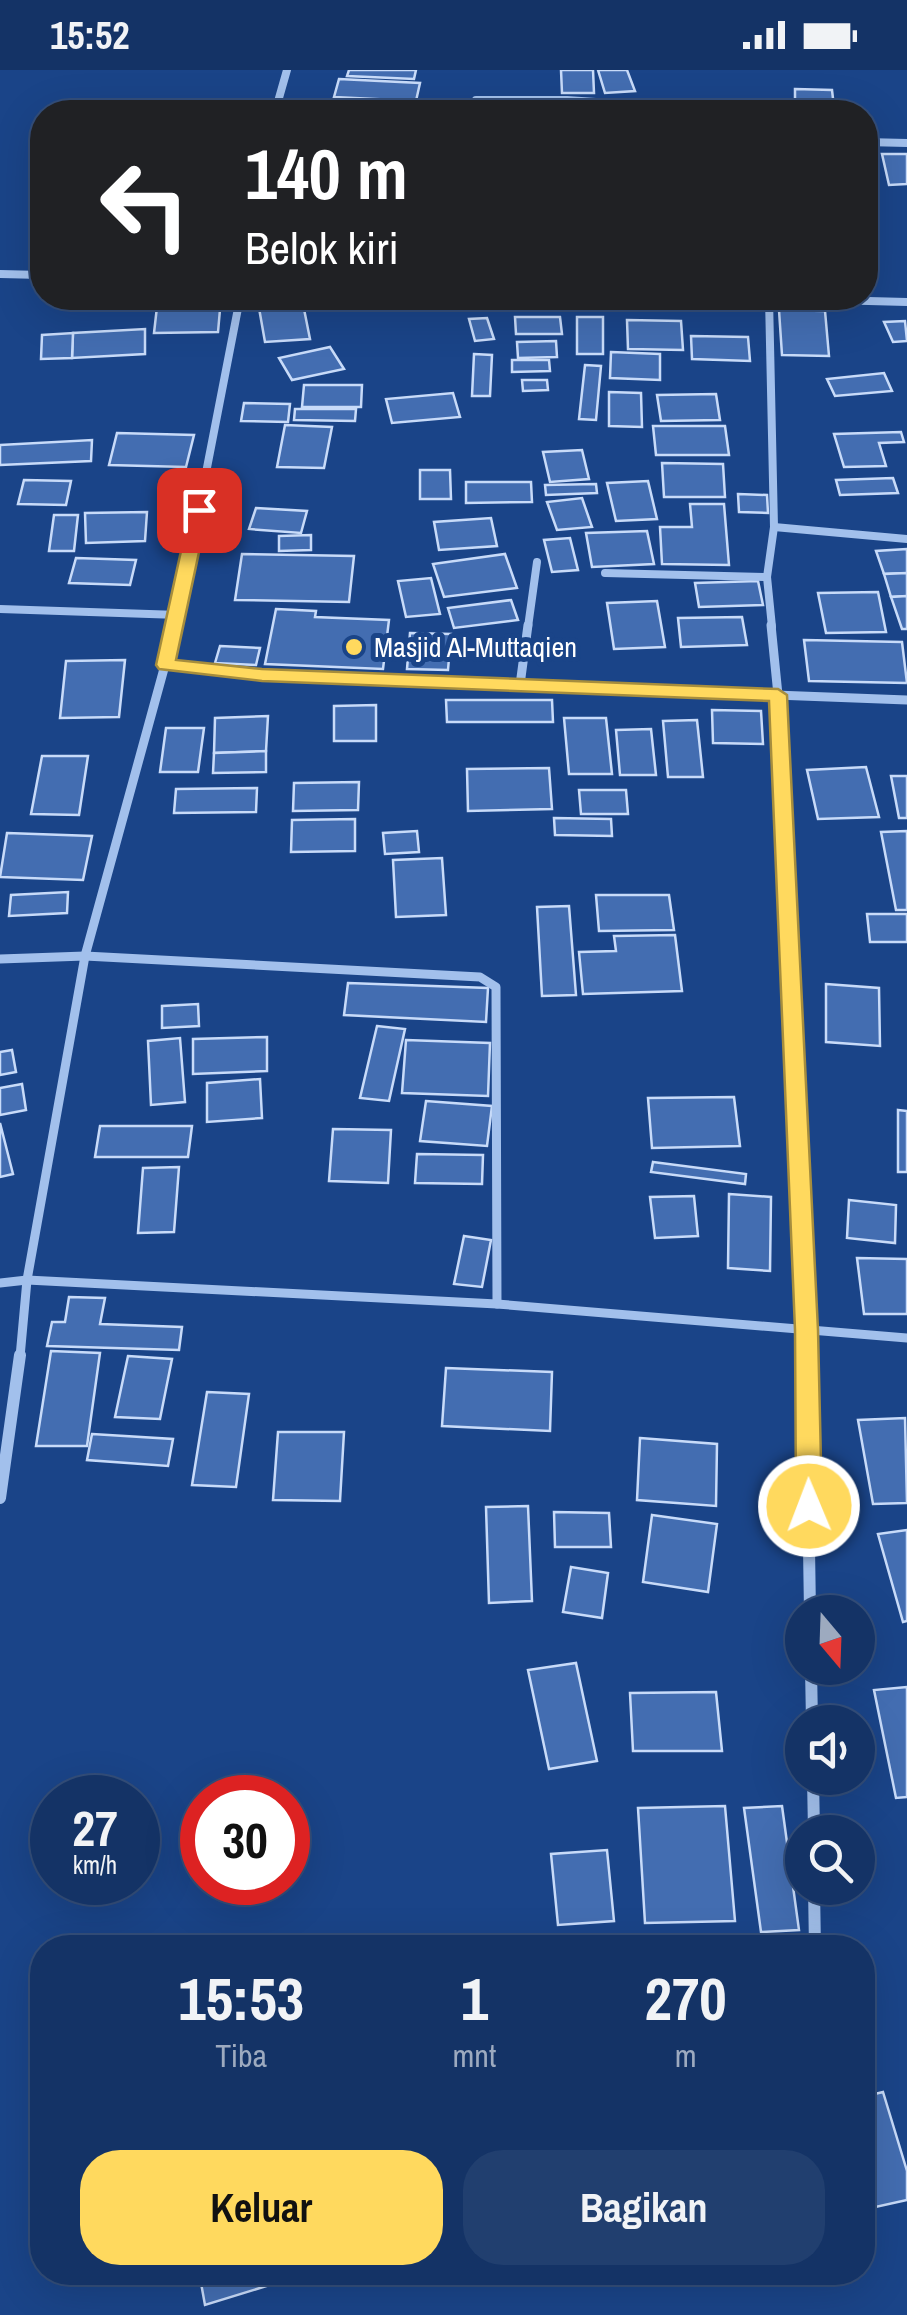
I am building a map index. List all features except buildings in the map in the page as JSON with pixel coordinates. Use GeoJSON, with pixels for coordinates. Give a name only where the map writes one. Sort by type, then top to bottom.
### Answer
{"type":"FeatureCollection","features":[{"type":"Feature","properties":{"kind":"street"},"geometry":{"type":"LineString","coordinates":[[279,100],[287,70]]}},
{"type":"Feature","properties":{"kind":"street"},"geometry":{"type":"LineString","coordinates":[[476,100],[567,100]]}},
{"type":"Feature","properties":{"kind":"street"},"geometry":{"type":"LineString","coordinates":[[878,142],[907,143]]}},
{"type":"Feature","properties":{"kind":"street"},"geometry":{"type":"LineString","coordinates":[[0,274],[30,275]]}},
{"type":"Feature","properties":{"kind":"street"},"geometry":{"type":"LineString","coordinates":[[878,301],[907,302]]}},
{"type":"Feature","properties":{"kind":"street"},"geometry":{"type":"LineString","coordinates":[[0,1498],[14,1418],[27,1280],[85,956],[178,616],[238,310]]}},
{"type":"Feature","properties":{"kind":"street"},"geometry":{"type":"LineString","coordinates":[[769,310],[774,527],[768,577],[778,695],[806,1330],[810,1595]]}},
{"type":"Feature","properties":{"kind":"street"},"geometry":{"type":"LineString","coordinates":[[774,527],[907,539]]}},
{"type":"Feature","properties":{"kind":"street"},"geometry":{"type":"LineString","coordinates":[[520,685],[537,562]]}},
{"type":"Feature","properties":{"kind":"street"},"geometry":{"type":"LineString","coordinates":[[605,573],[768,577]]}},
{"type":"Feature","properties":{"kind":"street"},"geometry":{"type":"LineString","coordinates":[[0,608],[178,616]]}},
{"type":"Feature","properties":{"kind":"street"},"geometry":{"type":"LineString","coordinates":[[165,665],[262,675],[907,700]]}},
{"type":"Feature","properties":{"kind":"street"},"geometry":{"type":"LineString","coordinates":[[0,958],[85,956],[480,977],[492,981],[496,986],[497,1304]]}},
{"type":"Feature","properties":{"kind":"street"},"geometry":{"type":"LineString","coordinates":[[0,1283],[27,1280],[497,1304],[907,1338]]}},
{"type":"Feature","properties":{"kind":"street"},"geometry":{"type":"LineString","coordinates":[[814,1905],[815,1935]]}},
{"type":"Feature","properties":{"kind":"place","name":"Masjid Al-Muttaqien"},"geometry":{"type":"Point","coordinates":[354,647]}},
{"type":"Feature","properties":{"kind":"route"},"geometry":{"type":"LineString","coordinates":[[199,510],[165,665],[262,675],[778,695],[806,1330],[809,1506]]}}]}
